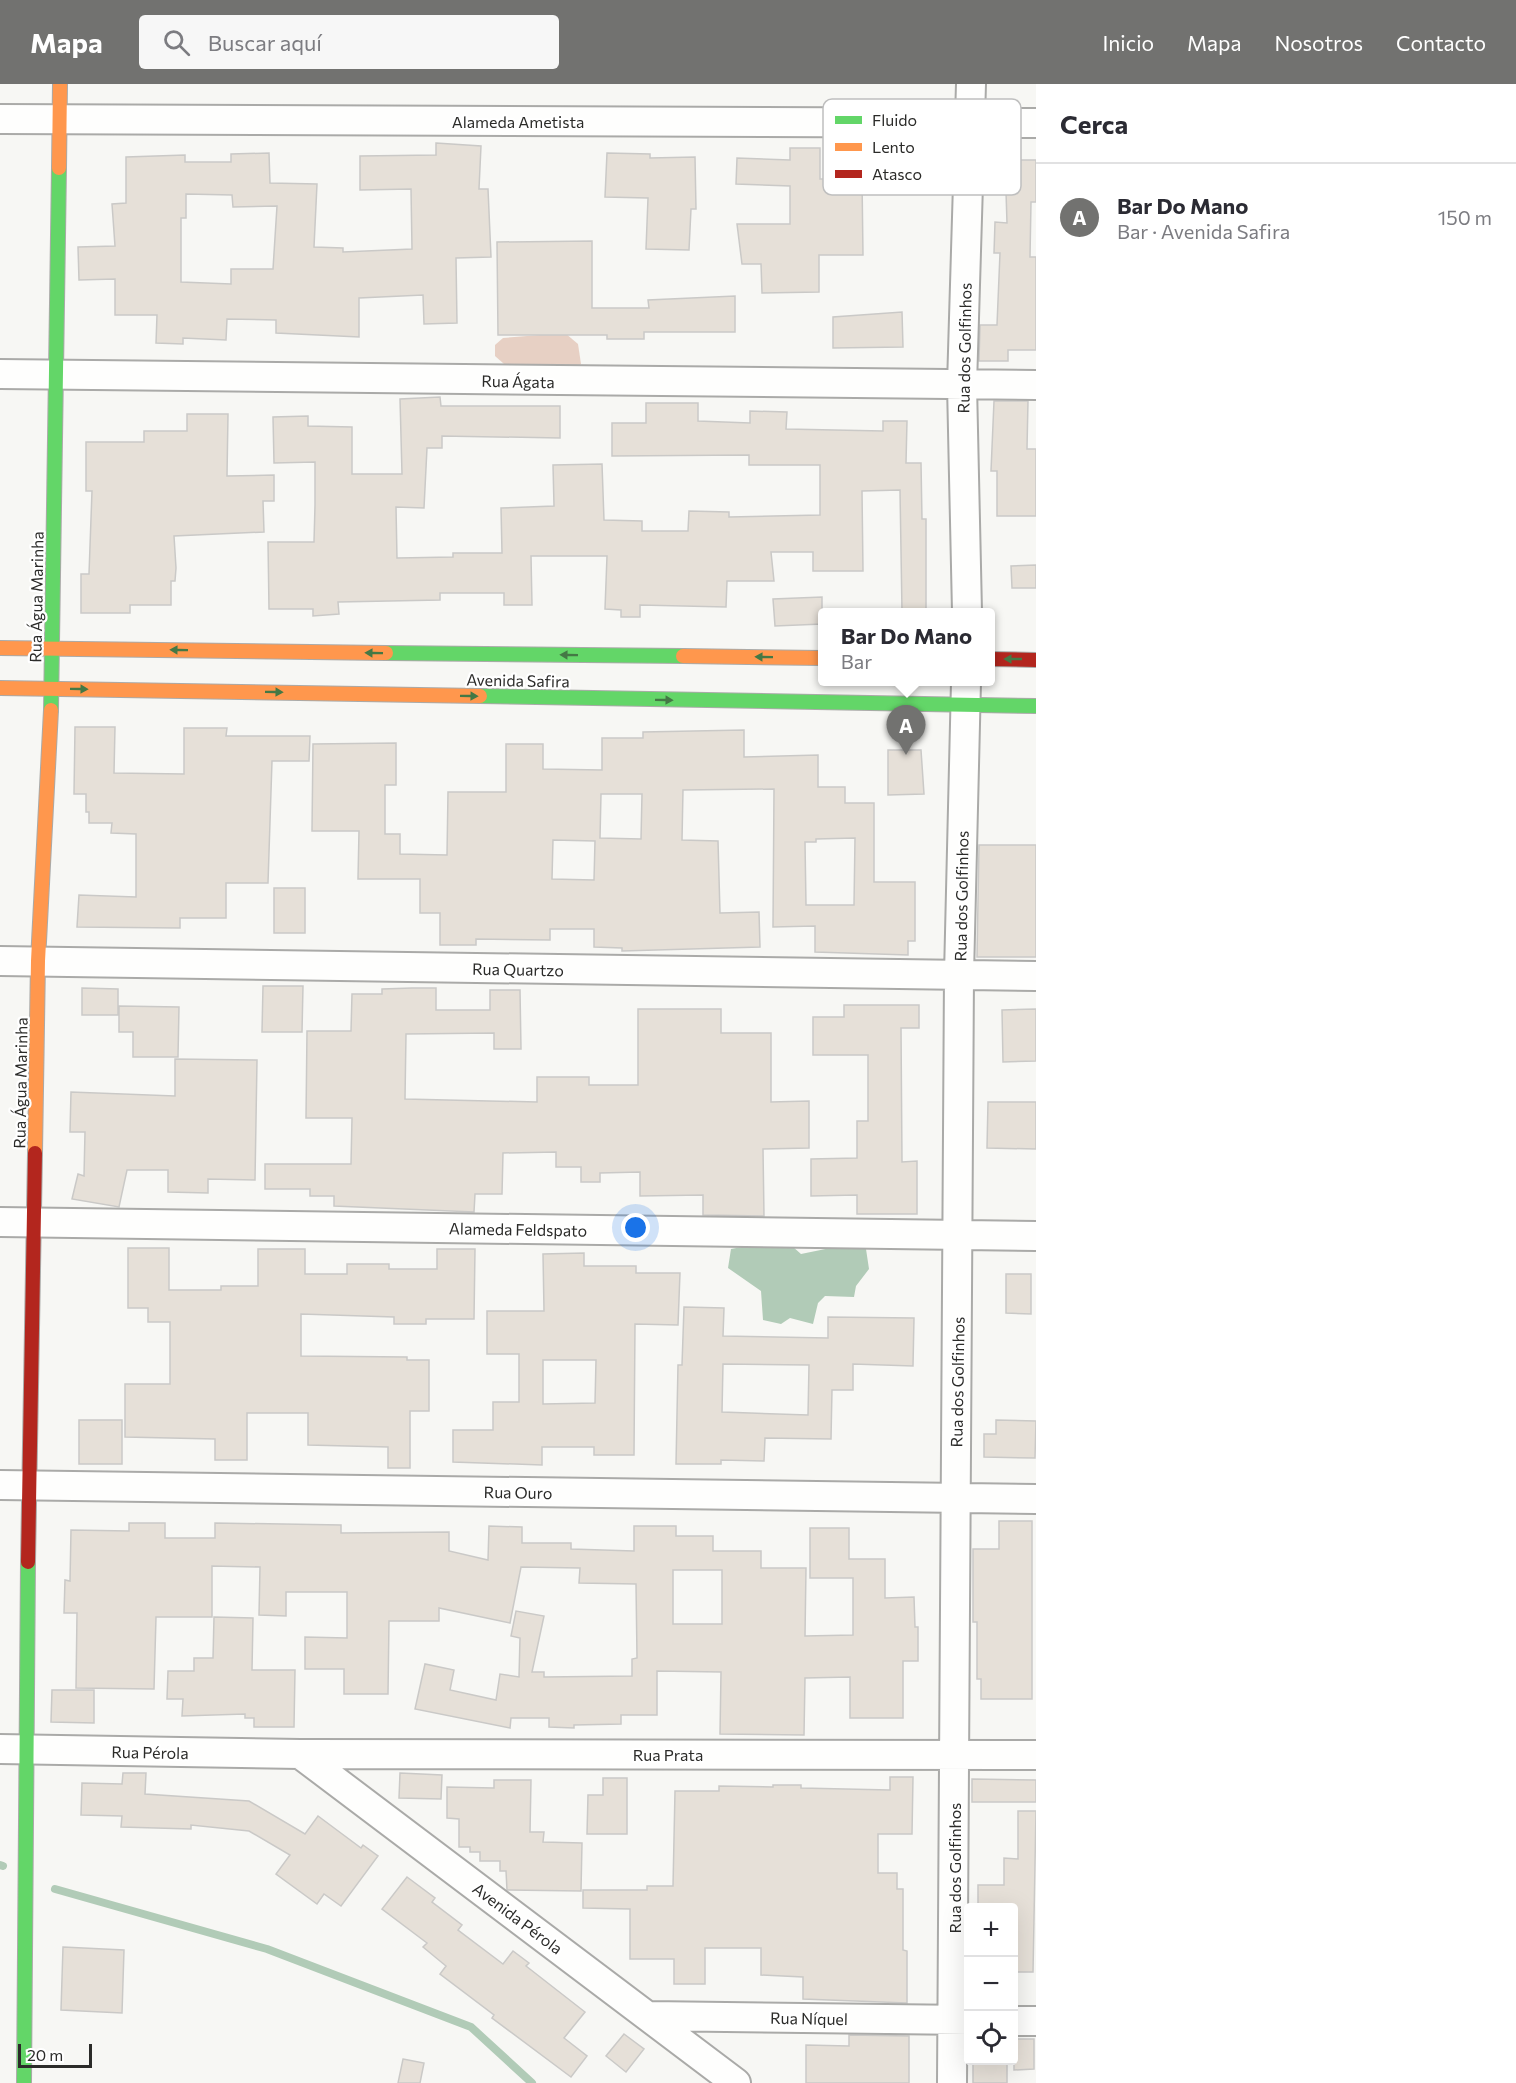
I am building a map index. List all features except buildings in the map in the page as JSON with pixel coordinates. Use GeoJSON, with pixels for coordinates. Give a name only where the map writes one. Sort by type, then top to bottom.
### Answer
{"type":"FeatureCollection","features":[{"type":"Feature","properties":{"kind":"street","name":"Rua Água Marinha"},"geometry":{"type":"LineString","coordinates":[[24,2083],[12,1749],[31,1484],[38,961],[52,688],[58,376],[60,84]]}},
{"type":"Feature","properties":{"kind":"street","name":"Rua dos Golfinhos"},"geometry":{"type":"LineString","coordinates":[[971,84],[971,99]]}},
{"type":"Feature","properties":{"kind":"street","name":"Alameda Ametista"},"geometry":{"type":"LineString","coordinates":[[0,119],[823,123]]}},
{"type":"Feature","properties":{"kind":"street","name":"Rua dos Golfinhos"},"geometry":{"type":"LineString","coordinates":[[967,608],[962,385],[968,195]]}},
{"type":"Feature","properties":{"kind":"street","name":"Rua Ágata"},"geometry":{"type":"LineString","coordinates":[[0,375],[1036,385]]}},
{"type":"Feature","properties":{"kind":"street","name":"Avenida Safira"},"geometry":{"type":"LineString","coordinates":[[0,648],[818,658]]}},
{"type":"Feature","properties":{"kind":"street"},"geometry":{"type":"LineString","coordinates":[[995,659],[1036,660]]}},
{"type":"Feature","properties":{"kind":"street","name":"Avenida Safira"},"geometry":{"type":"LineString","coordinates":[[0,688],[965,693],[1036,706]]}},
{"type":"Feature","properties":{"kind":"street","name":"Rua dos Golfinhos"},"geometry":{"type":"LineString","coordinates":[[952,2083],[961,2020],[955,1755],[955,1498],[959,1236],[959,975],[965,693]]}},
{"type":"Feature","properties":{"kind":"street","name":"Rua Quartzo"},"geometry":{"type":"LineString","coordinates":[[0,961],[1036,975]]}},
{"type":"Feature","properties":{"kind":"street","name":"Alameda Feldspato"},"geometry":{"type":"LineString","coordinates":[[0,1222],[1036,1236]]}},
{"type":"Feature","properties":{"kind":"street","name":"Rua Ouro"},"geometry":{"type":"LineString","coordinates":[[0,1485],[1036,1499]]}},
{"type":"Feature","properties":{"kind":"street","name":"Rua Pérola"},"geometry":{"type":"LineString","coordinates":[[12,1749],[300,1754]]}},
{"type":"Feature","properties":{"kind":"street","name":"Rua Prata"},"geometry":{"type":"LineString","coordinates":[[300,1754],[1036,1755]]}},
{"type":"Feature","properties":{"kind":"street","name":"Avenida Pérola"},"geometry":{"type":"LineString","coordinates":[[300,1754],[736,2083]]}},
{"type":"Feature","properties":{"kind":"street","name":"Rua Níquel"},"geometry":{"type":"LineString","coordinates":[[649,2016],[961,2020]]}},
{"type":"Feature","properties":{"kind":"street"},"geometry":{"type":"LineString","coordinates":[[1018,2020],[1036,2021]]}},
{"type":"Feature","properties":{"kind":"shaded area"},"geometry":{"type":"Polygon","coordinates":[[[565,333],[578,344],[581,364],[562,376],[519,377],[495,356],[495,345],[503,338],[565,333]]]}},
{"type":"Feature","properties":{"kind":"shaded area"},"geometry":{"type":"Polygon","coordinates":[[[784,1239],[801,1254],[845,1245],[866,1249],[869,1269],[856,1286],[854,1297],[825,1296],[818,1303],[813,1324],[790,1318],[781,1324],[763,1320],[761,1291],[728,1268],[731,1249],[784,1239]]]}},
{"type":"Feature","properties":{"kind":"waterway"},"geometry":{"type":"LineString","coordinates":[[55,1889],[267,1949],[471,2027],[532,2083]]}},
{"type":"Feature","properties":{"kind":"traffic: fast"},"geometry":{"type":"LineString","coordinates":[[51,710],[59,168]]}},
{"type":"Feature","properties":{"kind":"traffic: fast"},"geometry":{"type":"LineString","coordinates":[[386,653],[683,656]]}},
{"type":"Feature","properties":{"kind":"traffic: fast"},"geometry":{"type":"LineString","coordinates":[[480,696],[1036,706]]}},
{"type":"Feature","properties":{"kind":"traffic: fast"},"geometry":{"type":"LineString","coordinates":[[24,2083],[28,1562]]}},
{"type":"Feature","properties":{"kind":"traffic: slow"},"geometry":{"type":"LineString","coordinates":[[59,168],[60,84]]}},
{"type":"Feature","properties":{"kind":"traffic: slow"},"geometry":{"type":"LineString","coordinates":[[0,648],[386,653]]}},
{"type":"Feature","properties":{"kind":"traffic: slow"},"geometry":{"type":"LineString","coordinates":[[683,656],[818,658]]}},
{"type":"Feature","properties":{"kind":"traffic: slow"},"geometry":{"type":"LineString","coordinates":[[0,688],[480,696]]}},
{"type":"Feature","properties":{"kind":"traffic: slow"},"geometry":{"type":"LineString","coordinates":[[35,1153],[38,961],[51,710]]}},
{"type":"Feature","properties":{"kind":"traffic: jam"},"geometry":{"type":"LineString","coordinates":[[995,659],[1036,660]]}},
{"type":"Feature","properties":{"kind":"traffic: jam"},"geometry":{"type":"LineString","coordinates":[[28,1562],[35,1153]]}},
{"type":"Feature","properties":{"kind":"place","name":"Bar Do Mano"},"geometry":{"type":"Point","coordinates":[906,755]}}]}
